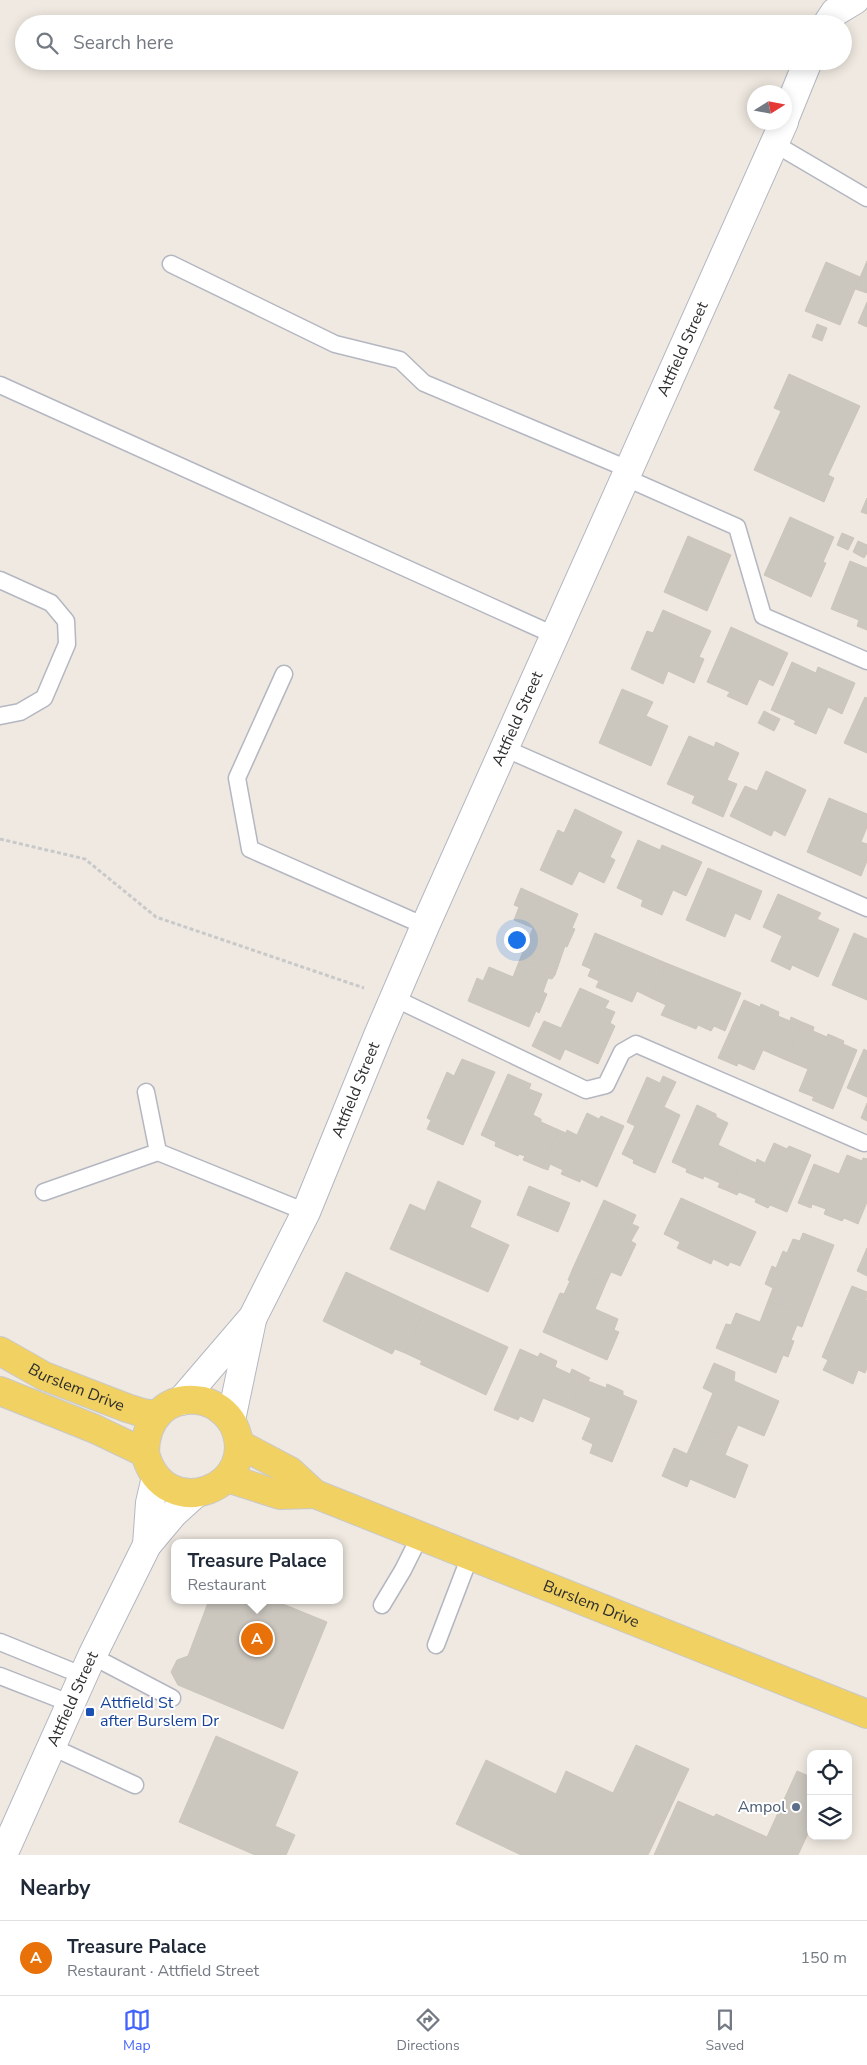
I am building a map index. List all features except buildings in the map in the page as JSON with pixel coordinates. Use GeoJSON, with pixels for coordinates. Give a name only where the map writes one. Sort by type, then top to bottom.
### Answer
{"type":"FeatureCollection","features":[{"type":"Feature","properties":{"kind":"main road","name":"Burslem Drive"},"geometry":{"type":"LineString","coordinates":[[0,1351],[44,1376],[127,1408],[157,1415]]}},
{"type":"Feature","properties":{"kind":"main road","name":"Burslem Drive"},"geometry":{"type":"LineString","coordinates":[[0,1391],[95,1429],[150,1465],[167,1487],[195,1494]]}},
{"type":"Feature","properties":{"kind":"main road","name":"Burslem Drive"},"geometry":{"type":"LineString","coordinates":[[181,1401],[195,1400],[208,1402],[221,1410],[235,1432],[290,1471],[315,1494],[867,1714]]}},
{"type":"Feature","properties":{"kind":"main road"},"geometry":{"type":"LineString","coordinates":[[150,1465],[145,1439],[149,1426],[167,1406],[181,1401]]}},
{"type":"Feature","properties":{"kind":"main road"},"geometry":{"type":"LineString","coordinates":[[195,1494],[218,1486],[233,1468],[238,1456],[235,1432]]}},
{"type":"Feature","properties":{"kind":"main road","name":"Burslem Drive"},"geometry":{"type":"LineString","coordinates":[[226,1478],[280,1495],[315,1494]]}},
{"type":"Feature","properties":{"kind":"street"},"geometry":{"type":"LineString","coordinates":[[833,15],[855,0]]}},
{"type":"Feature","properties":{"kind":"street","name":"Attfield Street"},"geometry":{"type":"LineString","coordinates":[[792,101],[804,70]]}},
{"type":"Feature","properties":{"kind":"street","name":"Attfield Street"},"geometry":{"type":"LineString","coordinates":[[181,1401],[253,1317],[306,1212],[425,926],[781,130]]}},
{"type":"Feature","properties":{"kind":"street","name":"Attfield Street"},"geometry":{"type":"LineString","coordinates":[[235,1432],[253,1317]]}},
{"type":"Feature","properties":{"kind":"street","name":"Attfield Street"},"geometry":{"type":"LineString","coordinates":[[147,1545],[150,1465]]}},
{"type":"Feature","properties":{"kind":"street","name":"Attfield Street"},"geometry":{"type":"LineString","coordinates":[[3,1855],[88,1666],[147,1545],[173,1514],[195,1494]]}},
{"type":"Feature","properties":{"kind":"lane"},"geometry":{"type":"LineString","coordinates":[[782,130],[867,198]]}},
{"type":"Feature","properties":{"kind":"lane"},"geometry":{"type":"LineString","coordinates":[[171,264],[335,344],[400,360],[424,383],[626,473],[737,527],[763,616],[867,661]]}},
{"type":"Feature","properties":{"kind":"lane"},"geometry":{"type":"LineString","coordinates":[[0,385],[554,635]]}},
{"type":"Feature","properties":{"kind":"lane"},"geometry":{"type":"LineString","coordinates":[[0,580],[51,603],[66,621],[67,644],[44,698],[20,712],[0,716]]}},
{"type":"Feature","properties":{"kind":"lane"},"geometry":{"type":"LineString","coordinates":[[284,674],[237,778],[250,849],[425,926]]}},
{"type":"Feature","properties":{"kind":"lane"},"geometry":{"type":"LineString","coordinates":[[504,748],[867,908]]}},
{"type":"Feature","properties":{"kind":"lane"},"geometry":{"type":"LineString","coordinates":[[394,998],[586,1090],[606,1085],[622,1052],[636,1044],[864,1143]]}},
{"type":"Feature","properties":{"kind":"lane"},"geometry":{"type":"LineString","coordinates":[[146,1092],[158,1152]]}},
{"type":"Feature","properties":{"kind":"lane"},"geometry":{"type":"LineString","coordinates":[[44,1192],[158,1152],[306,1212]]}},
{"type":"Feature","properties":{"kind":"lane"},"geometry":{"type":"LineString","coordinates":[[382,1605],[420,1536]]}},
{"type":"Feature","properties":{"kind":"lane"},"geometry":{"type":"LineString","coordinates":[[436,1645],[470,1556]]}},
{"type":"Feature","properties":{"kind":"lane"},"geometry":{"type":"LineString","coordinates":[[0,1642],[88,1666],[172,1698]]}},
{"type":"Feature","properties":{"kind":"lane"},"geometry":{"type":"LineString","coordinates":[[0,1676],[72,1704]]}},
{"type":"Feature","properties":{"kind":"lane"},"geometry":{"type":"LineString","coordinates":[[52,1747],[135,1785]]}},
{"type":"Feature","properties":{"kind":"path"},"geometry":{"type":"LineString","coordinates":[[0,839],[85,859],[156,917],[394,998]]}},
{"type":"Feature","properties":{"kind":"place","name":"Treasure Palace"},"geometry":{"type":"Point","coordinates":[257,1639]}},
{"type":"Feature","properties":{"kind":"place","name":"Attfield St after Burslem Dr"},"geometry":{"type":"Point","coordinates":[90,1712]}},
{"type":"Feature","properties":{"kind":"place","name":"Ampol"},"geometry":{"type":"Point","coordinates":[796,1807]}}]}
